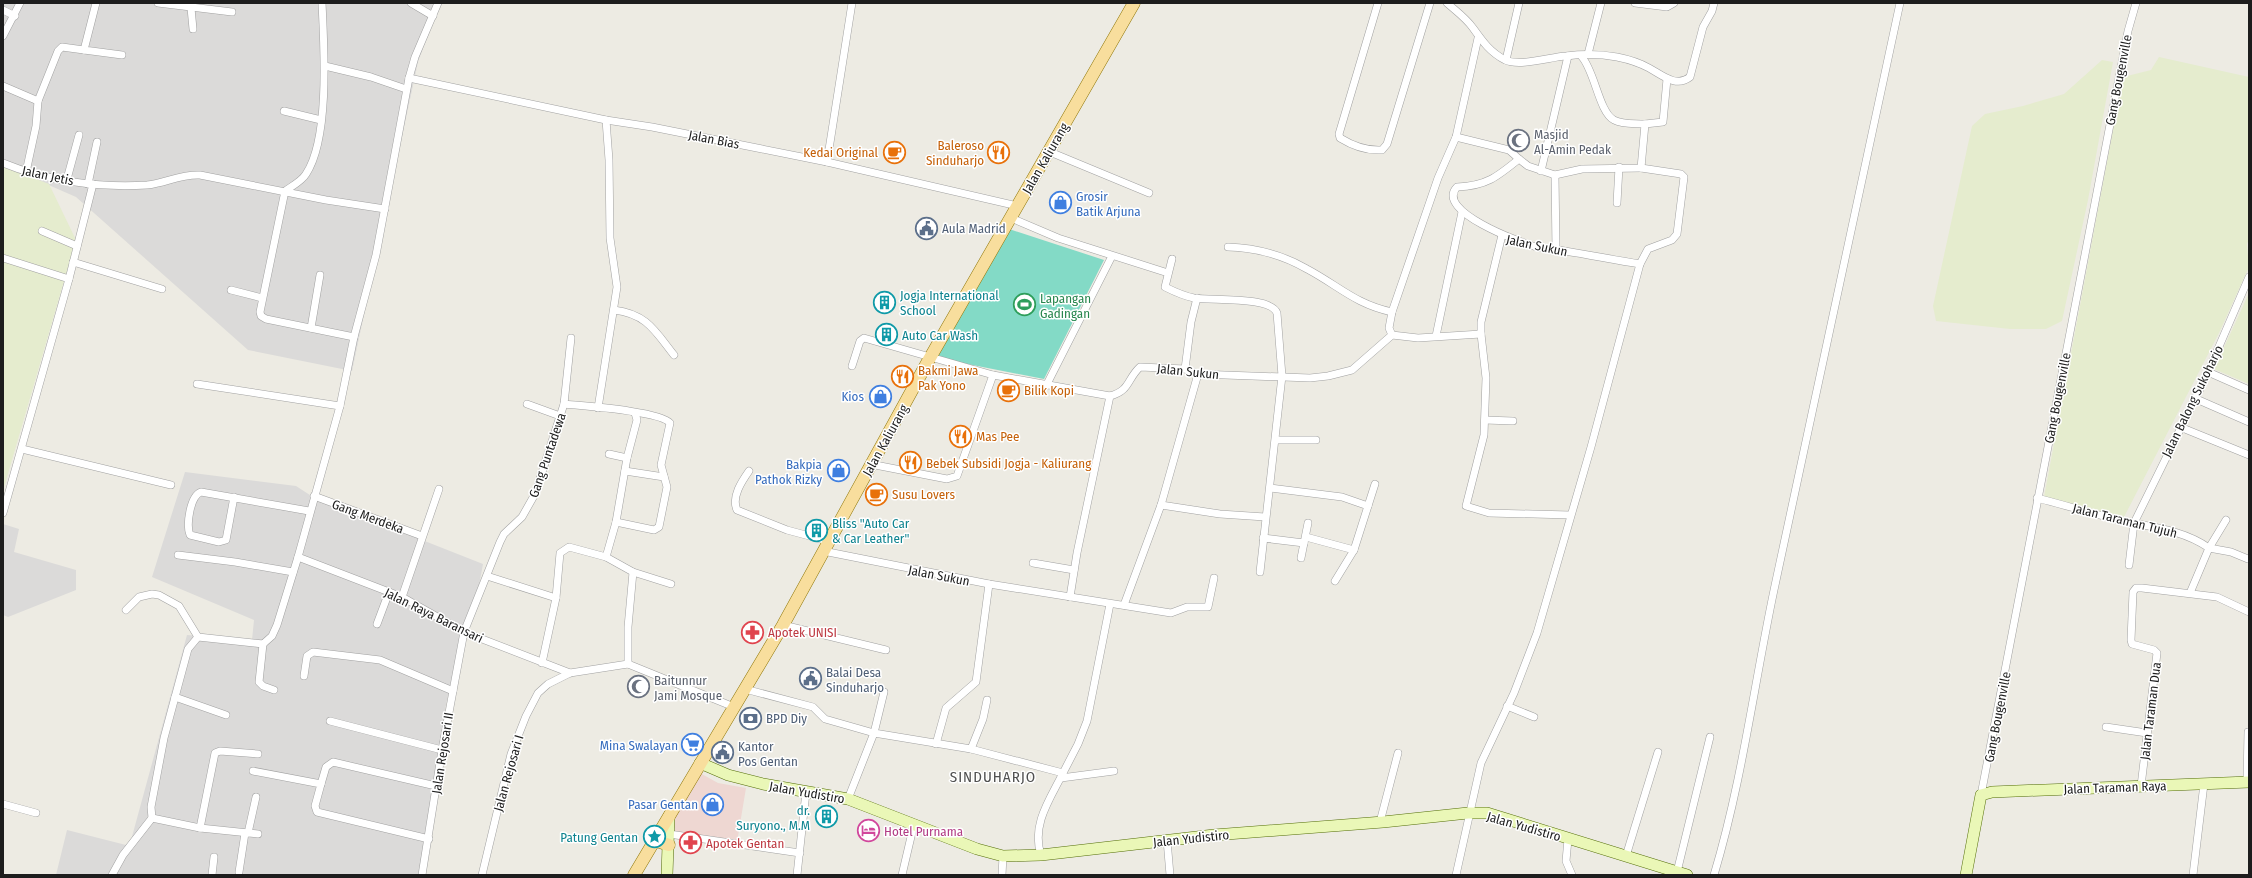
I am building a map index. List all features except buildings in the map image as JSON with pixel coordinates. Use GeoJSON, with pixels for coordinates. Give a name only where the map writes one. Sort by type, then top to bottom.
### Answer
{"type":"FeatureCollection","features":[{"type":"Feature","properties":{"kind":"main road","name":"Jalan Kaliurang"},"geometry":{"type":"LineString","coordinates":[[634,875],[783,625],[870,464],[1134,3]]}},
{"type":"Feature","properties":{"kind":"main road"},"geometry":{"type":"LineString","coordinates":[[654,840],[669,839]]}},
{"type":"Feature","properties":{"kind":"street"},"geometry":{"type":"LineString","coordinates":[[3,36],[15,16],[20,3]]}},
{"type":"Feature","properties":{"kind":"street"},"geometry":{"type":"LineString","coordinates":[[84,50],[96,3]]}},
{"type":"Feature","properties":{"kind":"street"},"geometry":{"type":"LineString","coordinates":[[158,3],[232,12]]}},
{"type":"Feature","properties":{"kind":"street"},"geometry":{"type":"LineString","coordinates":[[322,3],[325,66],[321,120],[316,154],[305,175],[285,191],[260,312],[261,316],[354,337]]}},
{"type":"Feature","properties":{"kind":"street"},"geometry":{"type":"LineString","coordinates":[[411,3],[432,16]]}},
{"type":"Feature","properties":{"kind":"street"},"geometry":{"type":"LineString","coordinates":[[274,690],[263,686],[260,682],[263,644],[272,636],[277,625],[298,557],[309,511],[340,406],[354,337],[376,255],[408,78],[415,56],[438,3]]}},
{"type":"Feature","properties":{"kind":"street"},"geometry":{"type":"LineString","coordinates":[[827,162],[852,3]]}},
{"type":"Feature","properties":{"kind":"street"},"geometry":{"type":"LineString","coordinates":[[1378,3],[1339,134],[1340,138],[1348,144],[1373,151],[1382,150],[1387,144],[1430,3]]}},
{"type":"Feature","properties":{"kind":"street"},"geometry":{"type":"LineString","coordinates":[[1447,3],[1473,29],[1478,38],[1488,49],[1506,60],[1532,62],[1568,56],[1585,55],[1617,57],[1648,67],[1667,79],[1684,81],[1690,77],[1703,27],[1712,11],[1714,3]]}},
{"type":"Feature","properties":{"kind":"street"},"geometry":{"type":"LineString","coordinates":[[1506,60],[1519,3]]}},
{"type":"Feature","properties":{"kind":"street"},"geometry":{"type":"LineString","coordinates":[[1601,3],[1585,55],[1606,113],[1613,120],[1624,123],[1645,124],[1663,122],[1667,79]]}},
{"type":"Feature","properties":{"kind":"street"},"geometry":{"type":"LineString","coordinates":[[1635,3],[1667,7],[1674,3]]}},
{"type":"Feature","properties":{"kind":"street"},"geometry":{"type":"LineString","coordinates":[[1714,875],[1736,788],[1774,589],[1809,438],[1900,3]]}},
{"type":"Feature","properties":{"kind":"street","name":"Gang Bougenville"},"geometry":{"type":"LineString","coordinates":[[1981,795],[2128,31],[2136,3]]}},
{"type":"Feature","properties":{"kind":"street"},"geometry":{"type":"LineString","coordinates":[[187,6],[193,28]]}},
{"type":"Feature","properties":{"kind":"street"},"geometry":{"type":"LineString","coordinates":[[3,10],[15,16]]}},
{"type":"Feature","properties":{"kind":"street"},"geometry":{"type":"LineString","coordinates":[[1478,38],[1456,137],[1438,178],[1392,312],[1390,324],[1392,335],[1418,338],[1481,334]]}},
{"type":"Feature","properties":{"kind":"street"},"geometry":{"type":"LineString","coordinates":[[26,172],[36,126],[38,101],[59,49],[84,50],[122,55]]}},
{"type":"Feature","properties":{"kind":"street"},"geometry":{"type":"LineString","coordinates":[[1541,171],[1568,56]]}},
{"type":"Feature","properties":{"kind":"street"},"geometry":{"type":"LineString","coordinates":[[325,66],[371,77],[406,89]]}},
{"type":"Feature","properties":{"kind":"street","name":"Jalan Bias"},"geometry":{"type":"LineString","coordinates":[[408,78],[606,120],[652,127],[827,162],[1018,206]]}},
{"type":"Feature","properties":{"kind":"street"},"geometry":{"type":"LineString","coordinates":[[3,86],[38,101]]}},
{"type":"Feature","properties":{"kind":"street"},"geometry":{"type":"LineString","coordinates":[[284,111],[321,120]]}},
{"type":"Feature","properties":{"kind":"street"},"geometry":{"type":"LineString","coordinates":[[598,408],[617,286],[610,238],[609,160],[606,120]]}},
{"type":"Feature","properties":{"kind":"street"},"geometry":{"type":"LineString","coordinates":[[1641,168],[1645,124]]}},
{"type":"Feature","properties":{"kind":"street"},"geometry":{"type":"LineString","coordinates":[[67,179],[79,135]]}},
{"type":"Feature","properties":{"kind":"street"},"geometry":{"type":"LineString","coordinates":[[1456,137],[1509,150],[1528,166],[1555,175],[1582,169],[1618,167],[1641,168],[1681,174],[1685,181],[1675,238],[1648,249],[1640,264],[1591,447],[1570,515],[1537,633],[1507,706],[1481,763],[1468,813],[1456,875]]}},
{"type":"Feature","properties":{"kind":"street"},"geometry":{"type":"LineString","coordinates":[[3,513],[69,279],[91,184],[98,142]]}},
{"type":"Feature","properties":{"kind":"street"},"geometry":{"type":"LineString","coordinates":[[1050,152],[1149,193]]}},
{"type":"Feature","properties":{"kind":"street"},"geometry":{"type":"LineString","coordinates":[[1502,236],[1462,212],[1454,202],[1453,194],[1457,187],[1481,184],[1496,178],[1519,159]]}},
{"type":"Feature","properties":{"kind":"street","name":"Jalan Jetis"},"geometry":{"type":"LineString","coordinates":[[3,163],[26,172],[91,184],[149,185],[186,174],[200,175],[285,191]]}},
{"type":"Feature","properties":{"kind":"street"},"geometry":{"type":"LineString","coordinates":[[1617,203],[1618,167]]}},
{"type":"Feature","properties":{"kind":"street"},"geometry":{"type":"LineString","coordinates":[[1555,175],[1556,250]]}},
{"type":"Feature","properties":{"kind":"street"},"geometry":{"type":"LineString","coordinates":[[285,191],[385,209]]}},
{"type":"Feature","properties":{"kind":"street"},"geometry":{"type":"LineString","coordinates":[[1436,336],[1462,212]]}},
{"type":"Feature","properties":{"kind":"street"},"geometry":{"type":"LineString","coordinates":[[1011,218],[1058,238],[1168,273]]}},
{"type":"Feature","properties":{"kind":"street"},"geometry":{"type":"LineString","coordinates":[[42,231],[77,246]]}},
{"type":"Feature","properties":{"kind":"street","name":"Jalan Sukun"},"geometry":{"type":"LineString","coordinates":[[1570,515],[1489,513],[1466,506],[1484,435],[1486,378],[1481,334],[1486,297],[1502,236],[1539,248],[1640,264]]}},
{"type":"Feature","properties":{"kind":"street"},"geometry":{"type":"LineString","coordinates":[[1228,247],[1258,250],[1292,262],[1308,269],[1354,299],[1375,308],[1392,312]]}},
{"type":"Feature","properties":{"kind":"street"},"geometry":{"type":"LineString","coordinates":[[1046,386],[1112,256]]}},
{"type":"Feature","properties":{"kind":"street"},"geometry":{"type":"LineString","coordinates":[[3,258],[69,279]]}},
{"type":"Feature","properties":{"kind":"street"},"geometry":{"type":"LineString","coordinates":[[1172,259],[1165,287],[1186,296],[1196,298],[1255,302],[1276,309],[1282,376],[1260,572]]}},
{"type":"Feature","properties":{"kind":"street"},"geometry":{"type":"LineString","coordinates":[[73,262],[162,289]]}},
{"type":"Feature","properties":{"kind":"street"},"geometry":{"type":"LineString","coordinates":[[311,328],[320,275]]}},
{"type":"Feature","properties":{"kind":"street","name":"Jalan Balong Sukoharjo"},"geometry":{"type":"LineString","coordinates":[[2129,565],[2134,523],[2208,372],[2249,277]]}},
{"type":"Feature","properties":{"kind":"street"},"geometry":{"type":"LineString","coordinates":[[231,290],[262,298]]}},
{"type":"Feature","properties":{"kind":"street"},"geometry":{"type":"LineString","coordinates":[[1185,369],[1191,322],[1196,298]]}},
{"type":"Feature","properties":{"kind":"street"},"geometry":{"type":"LineString","coordinates":[[614,310],[629,312],[639,316],[657,334],[674,355]]}},
{"type":"Feature","properties":{"kind":"street","name":"Jalan Sukun"},"geometry":{"type":"LineString","coordinates":[[1110,396],[1119,393],[1126,388],[1134,372],[1140,367],[1185,369],[1198,374],[1328,376],[1352,370],[1392,335]]}},
{"type":"Feature","properties":{"kind":"street","name":"Gang Puntadewa"},"geometry":{"type":"LineString","coordinates":[[464,632],[504,534],[522,517],[535,494],[564,404],[571,338]]}},
{"type":"Feature","properties":{"kind":"street"},"geometry":{"type":"LineString","coordinates":[[852,366],[860,341],[864,338],[993,375],[1046,386],[1110,396],[1074,570],[1070,597]]}},
{"type":"Feature","properties":{"kind":"street"},"geometry":{"type":"LineString","coordinates":[[2208,372],[2249,390]]}},
{"type":"Feature","properties":{"kind":"street"},"geometry":{"type":"LineString","coordinates":[[1124,605],[1161,505],[1198,374]]}},
{"type":"Feature","properties":{"kind":"street"},"geometry":{"type":"LineString","coordinates":[[870,464],[947,479],[957,476],[993,375]]}},
{"type":"Feature","properties":{"kind":"street"},"geometry":{"type":"LineString","coordinates":[[197,384],[340,406]]}},
{"type":"Feature","properties":{"kind":"street"},"geometry":{"type":"LineString","coordinates":[[2194,398],[2249,422]]}},
{"type":"Feature","properties":{"kind":"street"},"geometry":{"type":"LineString","coordinates":[[527,404],[560,416]]}},
{"type":"Feature","properties":{"kind":"street"},"geometry":{"type":"LineString","coordinates":[[564,404],[659,417],[670,423],[661,465],[667,486],[658,529],[654,530],[616,522]]}},
{"type":"Feature","properties":{"kind":"street"},"geometry":{"type":"LineString","coordinates":[[606,557],[616,522],[627,458],[637,420],[635,413]]}},
{"type":"Feature","properties":{"kind":"street"},"geometry":{"type":"LineString","coordinates":[[1485,420],[1513,421]]}},
{"type":"Feature","properties":{"kind":"street"},"geometry":{"type":"LineString","coordinates":[[2180,427],[2249,455]]}},
{"type":"Feature","properties":{"kind":"street"},"geometry":{"type":"LineString","coordinates":[[1276,440],[1316,440]]}},
{"type":"Feature","properties":{"kind":"street"},"geometry":{"type":"LineString","coordinates":[[22,448],[171,485]]}},
{"type":"Feature","properties":{"kind":"street"},"geometry":{"type":"LineString","coordinates":[[609,454],[627,458]]}},
{"type":"Feature","properties":{"kind":"street"},"geometry":{"type":"LineString","coordinates":[[625,470],[664,477]]}},
{"type":"Feature","properties":{"kind":"street","name":"Jalan Sukun"},"geometry":{"type":"LineString","coordinates":[[750,472],[739,488],[735,505],[737,510],[826,546],[989,584],[1171,613],[1187,607],[1206,608],[1210,599],[1214,578]]}},
{"type":"Feature","properties":{"kind":"street"},"geometry":{"type":"LineString","coordinates":[[3,482],[11,484]]}},
{"type":"Feature","properties":{"kind":"street"},"geometry":{"type":"LineString","coordinates":[[1335,580],[1354,550],[1375,484]]}},
{"type":"Feature","properties":{"kind":"street"},"geometry":{"type":"LineString","coordinates":[[1270,488],[1342,497],[1368,506]]}},
{"type":"Feature","properties":{"kind":"street"},"geometry":{"type":"LineString","coordinates":[[402,597],[439,489]]}},
{"type":"Feature","properties":{"kind":"street"},"geometry":{"type":"LineString","coordinates":[[234,497],[226,540],[219,542],[190,535],[188,527],[193,499],[196,494],[201,492],[234,497],[309,511]]}},
{"type":"Feature","properties":{"kind":"street","name":"Gang Merdeka"},"geometry":{"type":"LineString","coordinates":[[314,496],[422,536]]}},
{"type":"Feature","properties":{"kind":"street","name":"Jalan Taraman Tujuh"},"geometry":{"type":"LineString","coordinates":[[2037,498],[2134,523],[2176,532],[2209,548],[2231,552],[2248,559]]}},
{"type":"Feature","properties":{"kind":"street"},"geometry":{"type":"LineString","coordinates":[[1161,505],[1220,514],[1265,517]]}},
{"type":"Feature","properties":{"kind":"street"},"geometry":{"type":"LineString","coordinates":[[2226,520],[2209,548],[2190,593],[2217,597],[2249,612]]}},
{"type":"Feature","properties":{"kind":"street"},"geometry":{"type":"LineString","coordinates":[[1301,558],[1308,523]]}},
{"type":"Feature","properties":{"kind":"street"},"geometry":{"type":"LineString","coordinates":[[1263,538],[1305,540],[1354,550]]}},
{"type":"Feature","properties":{"kind":"street"},"geometry":{"type":"LineString","coordinates":[[542,663],[556,598],[559,562],[563,549],[569,547],[606,557],[633,572],[671,584]]}},
{"type":"Feature","properties":{"kind":"street"},"geometry":{"type":"LineString","coordinates":[[178,555],[293,572]]}},
{"type":"Feature","properties":{"kind":"street","name":"Jalan Raya Baransari"},"geometry":{"type":"LineString","coordinates":[[298,557],[402,597],[464,632],[570,673]]}},
{"type":"Feature","properties":{"kind":"street"},"geometry":{"type":"LineString","coordinates":[[1033,563],[1074,570]]}},
{"type":"Feature","properties":{"kind":"street"},"geometry":{"type":"LineString","coordinates":[[633,572],[628,628],[628,664],[734,707]]}},
{"type":"Feature","properties":{"kind":"street"},"geometry":{"type":"LineString","coordinates":[[487,576],[556,598]]}},
{"type":"Feature","properties":{"kind":"street"},"geometry":{"type":"LineString","coordinates":[[936,744],[946,708],[976,682],[989,584]]}},
{"type":"Feature","properties":{"kind":"street","name":"Jalan Taraman Dua"},"geometry":{"type":"LineString","coordinates":[[2142,786],[2157,653],[2154,650],[2132,644],[2133,592],[2136,588],[2142,588],[2190,593]]}},
{"type":"Feature","properties":{"kind":"street"},"geometry":{"type":"LineString","coordinates":[[377,624],[390,592]]}},
{"type":"Feature","properties":{"kind":"street"},"geometry":{"type":"LineString","coordinates":[[126,610],[139,597],[152,594],[159,595],[179,606],[198,636]]}},
{"type":"Feature","properties":{"kind":"street"},"geometry":{"type":"LineString","coordinates":[[1040,855],[1038,846],[1039,824],[1078,744],[1087,721],[1110,604]]}},
{"type":"Feature","properties":{"kind":"street"},"geometry":{"type":"LineString","coordinates":[[783,625],[886,650]]}},
{"type":"Feature","properties":{"kind":"street","name":"Jalan Rejosari II"},"geometry":{"type":"LineString","coordinates":[[422,875],[429,839],[442,750],[464,632]]}},
{"type":"Feature","properties":{"kind":"street"},"geometry":{"type":"LineString","coordinates":[[198,636],[263,644]]}},
{"type":"Feature","properties":{"kind":"street"},"geometry":{"type":"LineString","coordinates":[[112,875],[123,855],[152,818],[151,807],[164,738],[188,649],[198,636]]}},
{"type":"Feature","properties":{"kind":"street"},"geometry":{"type":"LineString","coordinates":[[304,676],[307,656],[313,652],[380,660],[453,691]]}},
{"type":"Feature","properties":{"kind":"street","name":"Jalan Rejosari I"},"geometry":{"type":"LineString","coordinates":[[482,875],[511,754],[526,716],[538,693],[548,684],[570,673],[628,664]]}},
{"type":"Feature","properties":{"kind":"street"},"geometry":{"type":"LineString","coordinates":[[745,689],[813,707],[825,719],[874,733],[971,749],[1062,776],[1114,771]]}},
{"type":"Feature","properties":{"kind":"street"},"geometry":{"type":"LineString","coordinates":[[848,798],[874,733],[884,692]]}},
{"type":"Feature","properties":{"kind":"street"},"geometry":{"type":"LineString","coordinates":[[175,697],[226,715]]}},
{"type":"Feature","properties":{"kind":"street"},"geometry":{"type":"LineString","coordinates":[[971,749],[983,719],[987,700]]}},
{"type":"Feature","properties":{"kind":"street"},"geometry":{"type":"LineString","coordinates":[[1507,706],[1534,717]]}},
{"type":"Feature","properties":{"kind":"street"},"geometry":{"type":"LineString","coordinates":[[330,720],[442,750]]}},
{"type":"Feature","properties":{"kind":"street"},"geometry":{"type":"LineString","coordinates":[[2106,727],[2147,733]]}},
{"type":"Feature","properties":{"kind":"street"},"geometry":{"type":"LineString","coordinates":[[2248,732],[2248,782]]}},
{"type":"Feature","properties":{"kind":"street"},"geometry":{"type":"LineString","coordinates":[[1684,874],[1710,737]]}},
{"type":"Feature","properties":{"kind":"street"},"geometry":{"type":"LineString","coordinates":[[200,828],[215,753],[220,751],[258,754]]}},
{"type":"Feature","properties":{"kind":"street"},"geometry":{"type":"LineString","coordinates":[[1626,856],[1658,752]]}},
{"type":"Feature","properties":{"kind":"street"},"geometry":{"type":"LineString","coordinates":[[1380,822],[1398,753]]}},
{"type":"Feature","properties":{"kind":"street"},"geometry":{"type":"LineString","coordinates":[[429,839],[317,812],[315,806],[326,767],[333,762],[436,786]]}},
{"type":"Feature","properties":{"kind":"street","name":"Jalan Yudistiro"},"geometry":{"type":"LineString","coordinates":[[700,763],[728,775],[806,792],[848,798],[914,824],[1003,856],[1040,855],[1167,840],[1468,813],[1487,813],[1684,874]]}},
{"type":"Feature","properties":{"kind":"street"},"geometry":{"type":"LineString","coordinates":[[253,772],[321,784]]}},
{"type":"Feature","properties":{"kind":"street","name":"Jalan Taraman Raya"},"geometry":{"type":"LineString","coordinates":[[1981,795],[1992,792],[2248,782]]}},
{"type":"Feature","properties":{"kind":"street"},"geometry":{"type":"LineString","coordinates":[[2193,875],[2204,784]]}},
{"type":"Feature","properties":{"kind":"street"},"geometry":{"type":"LineString","coordinates":[[797,875],[806,792]]}},
{"type":"Feature","properties":{"kind":"street"},"geometry":{"type":"LineString","coordinates":[[1966,875],[1981,795]]}},
{"type":"Feature","properties":{"kind":"street"},"geometry":{"type":"LineString","coordinates":[[239,872],[246,833],[256,797]]}},
{"type":"Feature","properties":{"kind":"street"},"geometry":{"type":"LineString","coordinates":[[3,804],[36,813]]}},
{"type":"Feature","properties":{"kind":"street"},"geometry":{"type":"LineString","coordinates":[[667,875],[669,816]]}},
{"type":"Feature","properties":{"kind":"street"},"geometry":{"type":"LineString","coordinates":[[152,818],[200,828],[258,834]]}},
{"type":"Feature","properties":{"kind":"street"},"geometry":{"type":"LineString","coordinates":[[902,875],[914,824]]}},
{"type":"Feature","properties":{"kind":"street"},"geometry":{"type":"LineString","coordinates":[[1568,838],[1566,861],[1572,875]]}},
{"type":"Feature","properties":{"kind":"street"},"geometry":{"type":"LineString","coordinates":[[669,839],[800,853]]}},
{"type":"Feature","properties":{"kind":"street"},"geometry":{"type":"LineString","coordinates":[[1167,840],[1170,875]]}},
{"type":"Feature","properties":{"kind":"street"},"geometry":{"type":"LineString","coordinates":[[1002,875],[1003,856]]}},
{"type":"Feature","properties":{"kind":"street"},"geometry":{"type":"LineString","coordinates":[[212,875],[214,857]]}},
{"type":"Feature","properties":{"kind":"shaded area"},"geometry":{"type":"Polygon","coordinates":[[[3,3],[440,3],[418,62],[352,371],[248,350],[76,197],[3,165],[3,3]]]}},
{"type":"Feature","properties":{"kind":"shaded area"},"geometry":{"type":"Polygon","coordinates":[[[185,472],[296,486],[313,497],[483,564],[475,607],[458,650],[446,705],[420,875],[56,875],[67,830],[126,845],[130,844],[187,635],[252,640],[254,620],[152,577],[185,472]]]}},
{"type":"Feature","properties":{"kind":"shaded area"},"geometry":{"type":"Polygon","coordinates":[[[3,524],[19,529],[14,552],[76,570],[76,590],[8,617],[3,615],[3,524]]]}},
{"type":"Feature","properties":{"kind":"shaded area","name":"Pasar Gentan"},"geometry":{"type":"Polygon","coordinates":[[[700,773],[718,783],[746,788],[737,842],[675,833],[673,819],[700,773]]]}},
{"type":"Feature","properties":{"kind":"green space"},"geometry":{"type":"Polygon","coordinates":[[[2159,57],[2249,77],[2249,239],[2247,244],[2249,267],[2219,333],[2124,517],[2044,497],[2123,77],[2151,70],[2159,57]]]}},
{"type":"Feature","properties":{"kind":"green space"},"geometry":{"type":"Polygon","coordinates":[[[2102,60],[2113,62],[2088,200],[2062,321],[2046,329],[2010,329],[1936,321],[1933,306],[1972,126],[1985,114],[2023,106],[2064,94],[2102,60]]]}},
{"type":"Feature","properties":{"kind":"green space"},"geometry":{"type":"Polygon","coordinates":[[[3,166],[49,184],[76,240],[3,491],[3,166]]]}},
{"type":"Feature","properties":{"kind":"green space","name":"Lapangan Gadingan"},"geometry":{"type":"Polygon","coordinates":[[[1009,229],[1104,260],[1044,379],[937,358],[1009,229]]]}},
{"type":"Feature","properties":{"kind":"green space"},"geometry":{"type":"Polygon","coordinates":[[[2249,293],[2249,384],[2214,369],[2249,293]]]}},
{"type":"Feature","properties":{"kind":"place","name":"Masjid Al-Amin Pedak"},"geometry":{"type":"Point","coordinates":[1519,141]}},
{"type":"Feature","properties":{"kind":"place","name":"Kedai Original"},"geometry":{"type":"Point","coordinates":[894,152]}},
{"type":"Feature","properties":{"kind":"place","name":"Baleroso Sinduharjo"},"geometry":{"type":"Point","coordinates":[999,152]}},
{"type":"Feature","properties":{"kind":"place","name":"Grosir Batik Arjuna"},"geometry":{"type":"Point","coordinates":[1060,203]}},
{"type":"Feature","properties":{"kind":"place","name":"Aula Madrid"},"geometry":{"type":"Point","coordinates":[927,228]}},
{"type":"Feature","properties":{"kind":"place","name":"Jogja International School"},"geometry":{"type":"Point","coordinates":[885,302]}},
{"type":"Feature","properties":{"kind":"place","name":"Lapangan Gadingan"},"geometry":{"type":"Point","coordinates":[1024,305]}},
{"type":"Feature","properties":{"kind":"place","name":"Auto Car Wash"},"geometry":{"type":"Point","coordinates":[886,335]}},
{"type":"Feature","properties":{"kind":"place","name":"Bakmi Jawa Pak Yono"},"geometry":{"type":"Point","coordinates":[903,377]}},
{"type":"Feature","properties":{"kind":"place","name":"Bilik Kopi"},"geometry":{"type":"Point","coordinates":[1009,390]}},
{"type":"Feature","properties":{"kind":"place","name":"Kios"},"geometry":{"type":"Point","coordinates":[880,396]}},
{"type":"Feature","properties":{"kind":"place","name":"Mas Pee"},"geometry":{"type":"Point","coordinates":[960,436]}},
{"type":"Feature","properties":{"kind":"place","name":"Bebek Subsidi Jogja - Kaliurang"},"geometry":{"type":"Point","coordinates":[910,463]}},
{"type":"Feature","properties":{"kind":"place","name":"Bakpia Pathok Rizky"},"geometry":{"type":"Point","coordinates":[838,471]}},
{"type":"Feature","properties":{"kind":"place","name":"Susu Lovers"},"geometry":{"type":"Point","coordinates":[876,494]}},
{"type":"Feature","properties":{"kind":"place","name":"Bliss \"Auto Car & Car Leather\""},"geometry":{"type":"Point","coordinates":[817,530]}},
{"type":"Feature","properties":{"kind":"place","name":"Apotek UNISI"},"geometry":{"type":"Point","coordinates":[753,632]}},
{"type":"Feature","properties":{"kind":"place","name":"Balai Desa Sinduharjo"},"geometry":{"type":"Point","coordinates":[811,679]}},
{"type":"Feature","properties":{"kind":"place","name":"Baitunnur Jami Mosque"},"geometry":{"type":"Point","coordinates":[639,687]}},
{"type":"Feature","properties":{"kind":"place","name":"BPD Diy"},"geometry":{"type":"Point","coordinates":[750,718]}},
{"type":"Feature","properties":{"kind":"place","name":"Mina Swalayan"},"geometry":{"type":"Point","coordinates":[693,745]}},
{"type":"Feature","properties":{"kind":"place","name":"Kantor Pos Gentan"},"geometry":{"type":"Point","coordinates":[723,753]}},
{"type":"Feature","properties":{"kind":"place","name":"Pasar Gentan"},"geometry":{"type":"Point","coordinates":[713,804]}},
{"type":"Feature","properties":{"kind":"place","name":"dr. Suryono., M.M"},"geometry":{"type":"Point","coordinates":[826,817]}},
{"type":"Feature","properties":{"kind":"place","name":"Hotel Purnama"},"geometry":{"type":"Point","coordinates":[868,831]}},
{"type":"Feature","properties":{"kind":"place","name":"Patung Gentan"},"geometry":{"type":"Point","coordinates":[654,837]}},
{"type":"Feature","properties":{"kind":"place","name":"Apotek Gentan"},"geometry":{"type":"Point","coordinates":[690,843]}},
{"type":"Feature","properties":{"kind":"district","name":"SINDUHARJO"},"geometry":{"type":"Point","coordinates":[993,777]}}]}
